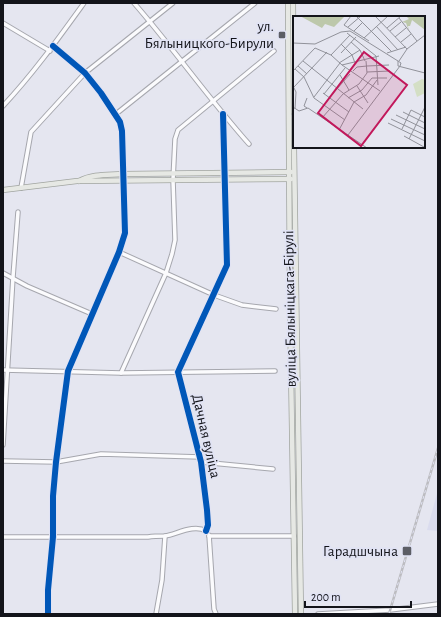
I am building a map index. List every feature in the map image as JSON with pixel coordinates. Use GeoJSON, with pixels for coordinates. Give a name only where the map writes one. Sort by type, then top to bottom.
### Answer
{"type":"FeatureCollection","features":[{"type":"Feature","properties":{"kind":"main road","name":"вуліца Бялыніцкага-Бірулі"},"geometry":{"type":"LineString","coordinates":[[288,3],[295,614]]}},
{"type":"Feature","properties":{"kind":"main road"},"geometry":{"type":"LineString","coordinates":[[293,3],[293,16]]}},
{"type":"Feature","properties":{"kind":"main road","name":"вуліца Бялыніцкага-Бірулі"},"geometry":{"type":"LineString","coordinates":[[294,148],[301,614]]}},
{"type":"Feature","properties":{"kind":"main road"},"geometry":{"type":"LineString","coordinates":[[78,181],[85,177],[122,174],[295,172]]}},
{"type":"Feature","properties":{"kind":"main road"},"geometry":{"type":"LineString","coordinates":[[3,190],[78,181],[294,179]]}},
{"type":"Feature","properties":{"kind":"street"},"geometry":{"type":"LineString","coordinates":[[3,106],[50,51],[84,3]]}},
{"type":"Feature","properties":{"kind":"street"},"geometry":{"type":"LineString","coordinates":[[134,3],[150,21],[212,101],[249,144]]}},
{"type":"Feature","properties":{"kind":"street"},"geometry":{"type":"LineString","coordinates":[[21,188],[31,132],[85,73],[173,3]]}},
{"type":"Feature","properties":{"kind":"street"},"geometry":{"type":"LineString","coordinates":[[116,114],[255,3]]}},
{"type":"Feature","properties":{"kind":"street"},"geometry":{"type":"LineString","coordinates":[[3,23],[50,51]]}},
{"type":"Feature","properties":{"kind":"street"},"geometry":{"type":"LineString","coordinates":[[48,614],[48,590],[53,537],[56,462],[68,371],[119,252],[125,233],[122,180],[122,131],[120,122],[116,114],[85,73],[53,46]]}},
{"type":"Feature","properties":{"kind":"street"},"geometry":{"type":"LineString","coordinates":[[121,373],[166,273],[175,240],[174,174],[175,139],[178,130],[274,51]]}},
{"type":"Feature","properties":{"kind":"street"},"geometry":{"type":"LineString","coordinates":[[178,372],[227,265],[223,114]]}},
{"type":"Feature","properties":{"kind":"street"},"geometry":{"type":"LineString","coordinates":[[3,445],[5,370],[18,212]]}},
{"type":"Feature","properties":{"kind":"street"},"geometry":{"type":"LineString","coordinates":[[119,252],[214,295],[242,305],[276,309]]}},
{"type":"Feature","properties":{"kind":"street"},"geometry":{"type":"LineString","coordinates":[[3,273],[27,286],[92,314]]}},
{"type":"Feature","properties":{"kind":"street"},"geometry":{"type":"LineString","coordinates":[[5,370],[121,373],[275,371]]}},
{"type":"Feature","properties":{"kind":"street","name":"Дачная вуліца"},"geometry":{"type":"LineString","coordinates":[[178,372],[201,462],[208,525],[206,531]]}},
{"type":"Feature","properties":{"kind":"street"},"geometry":{"type":"LineString","coordinates":[[3,461],[56,462],[101,454],[200,457]]}},
{"type":"Feature","properties":{"kind":"street"},"geometry":{"type":"LineString","coordinates":[[201,462],[273,469]]}},
{"type":"Feature","properties":{"kind":"street"},"geometry":{"type":"LineString","coordinates":[[3,537],[165,536],[201,529],[206,531],[209,536],[214,609],[216,614]]}},
{"type":"Feature","properties":{"kind":"street"},"geometry":{"type":"LineString","coordinates":[[156,614],[162,580],[165,536]]}},
{"type":"Feature","properties":{"kind":"street"},"geometry":{"type":"LineString","coordinates":[[209,536],[294,536]]}},
{"type":"Feature","properties":{"kind":"street"},"geometry":{"type":"LineString","coordinates":[[318,614],[438,604]]}},
{"type":"Feature","properties":{"kind":"shaded area"},"geometry":{"type":"Polygon","coordinates":[[[438,490],[438,531],[427,530],[438,490]]]}},
{"type":"Feature","properties":{"kind":"railway"},"geometry":{"type":"LineString","coordinates":[[389,614],[438,448]]}},
{"type":"Feature","properties":{"kind":"cycle path"},"geometry":{"type":"LineString","coordinates":[[48,614],[48,590],[53,537],[53,496],[68,371],[119,252],[125,233],[122,131],[120,122],[101,93],[85,73],[53,46]]}},
{"type":"Feature","properties":{"kind":"cycle path"},"geometry":{"type":"LineString","coordinates":[[206,531],[208,525],[207,510],[201,462],[178,372],[227,265],[223,114]]}},
{"type":"Feature","properties":{"kind":"place","name":"ул. Бялыницкого-Бирули"},"geometry":{"type":"Point","coordinates":[282,35]}},
{"type":"Feature","properties":{"kind":"place","name":"Гарадшчына"},"geometry":{"type":"Point","coordinates":[407,551]}}]}
